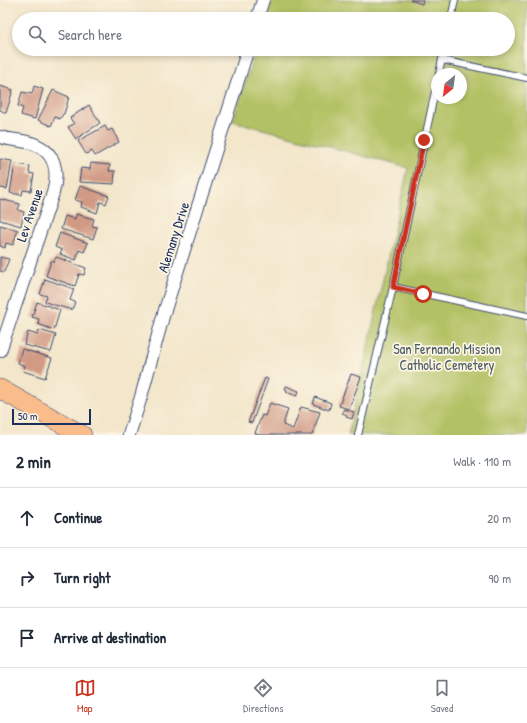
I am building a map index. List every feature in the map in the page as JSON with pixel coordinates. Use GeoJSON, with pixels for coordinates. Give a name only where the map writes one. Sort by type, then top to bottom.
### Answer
{"type":"FeatureCollection","features":[{"type":"Feature","properties":{"kind":"main road"},"geometry":{"type":"LineString","coordinates":[[0,389],[82,435]]}},
{"type":"Feature","properties":{"kind":"street"},"geometry":{"type":"LineString","coordinates":[[259,12],[263,0]]}},
{"type":"Feature","properties":{"kind":"street","name":"Alemany Drive"},"geometry":{"type":"LineString","coordinates":[[129,435],[164,312],[246,56]]}},
{"type":"Feature","properties":{"kind":"street","name":"Lev Avenue"},"geometry":{"type":"LineString","coordinates":[[0,137],[33,144],[44,150],[51,157],[55,165],[56,174],[53,193],[0,351]]}},
{"type":"Feature","properties":{"kind":"lane"},"geometry":{"type":"LineString","coordinates":[[452,12],[455,0]]}},
{"type":"Feature","properties":{"kind":"lane"},"geometry":{"type":"LineString","coordinates":[[440,68],[443,56]]}},
{"type":"Feature","properties":{"kind":"lane"},"geometry":{"type":"LineString","coordinates":[[442,60],[527,78]]}},
{"type":"Feature","properties":{"kind":"lane"},"geometry":{"type":"LineString","coordinates":[[358,435],[393,287],[432,104]]}},
{"type":"Feature","properties":{"kind":"lane"},"geometry":{"type":"LineString","coordinates":[[393,287],[527,316]]}},
{"type":"Feature","properties":{"kind":"green space","name":"San Fernando Mission Catholic Cemetery"},"geometry":{"type":"Polygon","coordinates":[[[271,0],[527,0],[527,435],[348,435],[408,168],[233,121],[254,56],[515,56],[515,12],[267,12],[271,0]]]}},
{"type":"Feature","properties":{"kind":"building"},"geometry":{"type":"Polygon","coordinates":[[[410,0],[423,0],[422,4],[410,0]]]}},
{"type":"Feature","properties":{"kind":"building"},"geometry":{"type":"Polygon","coordinates":[[[0,86],[13,90],[6,113],[0,110],[0,86]]]}},
{"type":"Feature","properties":{"kind":"building"},"geometry":{"type":"Polygon","coordinates":[[[34,86],[43,89],[35,119],[21,115],[23,108],[18,106],[22,92],[32,94],[34,86]]]}},
{"type":"Feature","properties":{"kind":"building"},"geometry":{"type":"Polygon","coordinates":[[[53,90],[69,97],[64,114],[60,119],[55,117],[51,126],[38,120],[53,90]]]}},
{"type":"Feature","properties":{"kind":"building"},"geometry":{"type":"Polygon","coordinates":[[[89,105],[100,123],[76,139],[68,127],[74,124],[70,118],[89,105]]]}},
{"type":"Feature","properties":{"kind":"building"},"geometry":{"type":"Polygon","coordinates":[[[105,126],[108,131],[112,129],[119,142],[95,156],[92,151],[86,154],[78,141],[105,126]]]}},
{"type":"Feature","properties":{"kind":"building"},"geometry":{"type":"Polygon","coordinates":[[[0,159],[12,161],[7,189],[0,188],[0,159]]]}},
{"type":"Feature","properties":{"kind":"building"},"geometry":{"type":"Polygon","coordinates":[[[91,163],[110,165],[109,171],[115,171],[114,184],[79,182],[81,168],[90,169],[91,163]]]}},
{"type":"Feature","properties":{"kind":"building"},"geometry":{"type":"Polygon","coordinates":[[[15,164],[30,166],[29,173],[34,174],[31,191],[23,190],[22,195],[10,193],[15,164]]]}},
{"type":"Feature","properties":{"kind":"building"},"geometry":{"type":"Polygon","coordinates":[[[80,186],[109,196],[106,204],[100,202],[97,213],[81,207],[82,202],[75,200],[80,186]]]}},
{"type":"Feature","properties":{"kind":"building"},"geometry":{"type":"Polygon","coordinates":[[[0,199],[20,204],[18,210],[24,212],[21,226],[0,220],[0,199]]]}},
{"type":"Feature","properties":{"kind":"building"},"geometry":{"type":"Polygon","coordinates":[[[76,214],[94,219],[92,226],[97,227],[93,239],[61,229],[65,216],[75,219],[76,214]]]}},
{"type":"Feature","properties":{"kind":"building"},"geometry":{"type":"Polygon","coordinates":[[[0,225],[18,230],[13,245],[6,243],[5,248],[0,246],[0,225]]]}},
{"type":"Feature","properties":{"kind":"building"},"geometry":{"type":"Polygon","coordinates":[[[60,233],[88,243],[84,252],[79,250],[76,260],[60,254],[62,250],[55,247],[60,233]]]}},
{"type":"Feature","properties":{"kind":"building"},"geometry":{"type":"Polygon","coordinates":[[[0,257],[9,259],[4,272],[0,271],[0,257]]]}},
{"type":"Feature","properties":{"kind":"building"},"geometry":{"type":"Polygon","coordinates":[[[56,257],[86,268],[84,275],[79,274],[75,286],[46,276],[51,261],[54,261],[56,257]]]}},
{"type":"Feature","properties":{"kind":"building"},"geometry":{"type":"Polygon","coordinates":[[[45,279],[74,289],[70,300],[75,302],[72,310],[45,302],[47,296],[40,294],[45,279]]]}},
{"type":"Feature","properties":{"kind":"building"},"geometry":{"type":"Polygon","coordinates":[[[37,302],[60,310],[54,330],[38,324],[39,319],[32,317],[37,302]]]}},
{"type":"Feature","properties":{"kind":"building"},"geometry":{"type":"Polygon","coordinates":[[[39,330],[56,335],[51,352],[24,345],[28,332],[38,335],[39,330]]]}},
{"type":"Feature","properties":{"kind":"building"},"geometry":{"type":"Polygon","coordinates":[[[22,349],[52,358],[45,378],[23,371],[25,366],[18,363],[22,349]]]}},
{"type":"Feature","properties":{"kind":"building"},"geometry":{"type":"Polygon","coordinates":[[[351,374],[361,377],[349,409],[339,406],[351,374]]]}},
{"type":"Feature","properties":{"kind":"building"},"geometry":{"type":"Polygon","coordinates":[[[265,378],[268,379],[252,423],[248,422],[265,378]]]}},
{"type":"Feature","properties":{"kind":"building"},"geometry":{"type":"Polygon","coordinates":[[[286,386],[299,391],[297,396],[286,392],[286,386]]]}},
{"type":"Feature","properties":{"kind":"building"},"geometry":{"type":"Polygon","coordinates":[[[315,397],[331,403],[329,410],[313,404],[315,397]]]}},
{"type":"Feature","properties":{"kind":"building"},"geometry":{"type":"Polygon","coordinates":[[[270,403],[288,409],[283,425],[293,429],[301,407],[320,412],[312,435],[258,435],[255,433],[262,415],[265,416],[270,403]]]}},
{"type":"Feature","properties":{"kind":"building"},"geometry":{"type":"Polygon","coordinates":[[[344,409],[354,412],[352,419],[346,417],[347,415],[342,413],[344,409]]]}},
{"type":"Feature","properties":{"kind":"route"},"geometry":{"type":"LineString","coordinates":[[423,294],[393,287],[424,140]]}}]}
